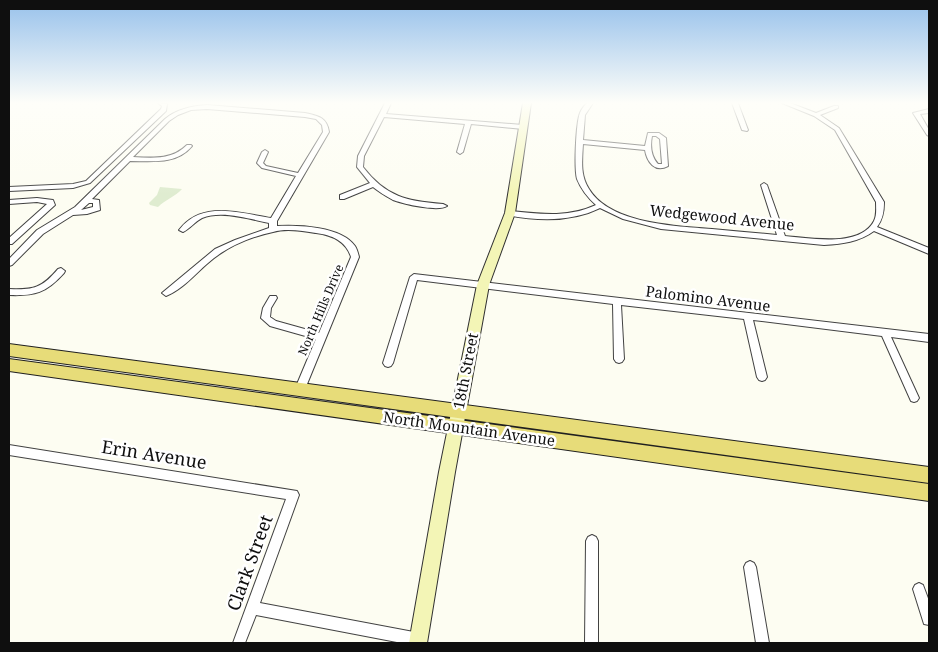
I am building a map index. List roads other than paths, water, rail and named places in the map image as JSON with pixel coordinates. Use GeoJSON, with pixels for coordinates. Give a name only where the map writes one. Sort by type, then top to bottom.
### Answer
{"type":"FeatureCollection","features":[{"type":"Feature","properties":{"kind":"main road","name":"18th Street"},"geometry":{"type":"LineString","coordinates":[[419,642],[457,419],[483,285],[490,262],[510,213],[522,133]]}},
{"type":"Feature","properties":{"kind":"main road","name":"North Mountain Avenue"},"geometry":{"type":"LineString","coordinates":[[9,350],[300,389],[457,419],[929,493]]}},
{"type":"Feature","properties":{"kind":"main road","name":"North Mountain Avenue"},"geometry":{"type":"LineString","coordinates":[[9,365],[929,475]]}},
{"type":"Feature","properties":{"kind":"street"},"geometry":{"type":"LineString","coordinates":[[9,189],[83,185],[140,133]]}},
{"type":"Feature","properties":{"kind":"street"},"geometry":{"type":"LineString","coordinates":[[9,263],[40,232],[71,213],[87,200],[154,133]]}},
{"type":"Feature","properties":{"kind":"street"},"geometry":{"type":"LineString","coordinates":[[166,293],[184,282],[203,261],[217,251],[273,225],[323,133]]}},
{"type":"Feature","properties":{"kind":"street"},"geometry":{"type":"LineString","coordinates":[[373,133],[361,156],[360,166],[374,184],[383,193],[395,199],[421,205],[443,206]]}},
{"type":"Feature","properties":{"kind":"street"},"geometry":{"type":"LineString","coordinates":[[460,152],[466,133]]}},
{"type":"Feature","properties":{"kind":"street"},"geometry":{"type":"LineString","coordinates":[[510,213],[570,216],[601,205],[585,189],[581,181],[580,133]]}},
{"type":"Feature","properties":{"kind":"street"},"geometry":{"type":"LineString","coordinates":[[840,133],[880,202],[881,211],[873,228],[929,251]]}},
{"type":"Feature","properties":{"kind":"street"},"geometry":{"type":"LineString","coordinates":[[650,134],[657,134],[663,138],[665,166],[653,164],[648,148],[650,134]]}},
{"type":"Feature","properties":{"kind":"street"},"geometry":{"type":"LineString","coordinates":[[580,142],[648,148]]}},
{"type":"Feature","properties":{"kind":"street"},"geometry":{"type":"LineString","coordinates":[[128,159],[171,158],[182,154],[189,146]]}},
{"type":"Feature","properties":{"kind":"street"},"geometry":{"type":"LineString","coordinates":[[266,152],[260,163],[264,167],[300,175]]}},
{"type":"Feature","properties":{"kind":"street"},"geometry":{"type":"LineString","coordinates":[[342,197],[374,184]]}},
{"type":"Feature","properties":{"kind":"street"},"geometry":{"type":"LineString","coordinates":[[764,185],[782,238]]}},
{"type":"Feature","properties":{"kind":"street"},"geometry":{"type":"LineString","coordinates":[[71,213],[87,212],[97,208],[97,202],[87,200]]}},
{"type":"Feature","properties":{"kind":"street"},"geometry":{"type":"LineString","coordinates":[[9,202],[45,201],[51,202],[52,205],[9,242]]}},
{"type":"Feature","properties":{"kind":"street","name":"Wedgewood Avenue"},"geometry":{"type":"LineString","coordinates":[[601,205],[628,218],[661,227],[835,243],[859,238],[873,228]]}},
{"type":"Feature","properties":{"kind":"street"},"geometry":{"type":"LineString","coordinates":[[183,230],[188,222],[198,216],[212,212],[273,225]]}},
{"type":"Feature","properties":{"kind":"street","name":"North Hills Drive"},"geometry":{"type":"LineString","coordinates":[[273,225],[328,233],[347,240],[355,257],[300,389]]}},
{"type":"Feature","properties":{"kind":"street"},"geometry":{"type":"LineString","coordinates":[[9,292],[39,292],[49,286],[61,271]]}},
{"type":"Feature","properties":{"kind":"street","name":"Palomino Avenue"},"geometry":{"type":"LineString","coordinates":[[388,362],[414,277],[929,338]]}},
{"type":"Feature","properties":{"kind":"street"},"geometry":{"type":"LineString","coordinates":[[274,298],[267,308],[265,318],[273,324],[321,336]]}},
{"type":"Feature","properties":{"kind":"street"},"geometry":{"type":"LineString","coordinates":[[617,302],[619,359]]}},
{"type":"Feature","properties":{"kind":"street"},"geometry":{"type":"LineString","coordinates":[[748,317],[762,377]]}},
{"type":"Feature","properties":{"kind":"street"},"geometry":{"type":"LineString","coordinates":[[885,333],[914,398]]}},
{"type":"Feature","properties":{"kind":"street","name":"Erin Avenue"},"geometry":{"type":"LineString","coordinates":[[9,450],[294,495]]}},
{"type":"Feature","properties":{"kind":"street","name":"Clark Street"},"geometry":{"type":"LineString","coordinates":[[239,643],[294,495]]}},
{"type":"Feature","properties":{"kind":"street"},"geometry":{"type":"LineString","coordinates":[[592,541],[592,643]]}},
{"type":"Feature","properties":{"kind":"street"},"geometry":{"type":"LineString","coordinates":[[750,567],[763,643]]}},
{"type":"Feature","properties":{"kind":"street"},"geometry":{"type":"LineString","coordinates":[[919,589],[929,619]]}},
{"type":"Feature","properties":{"kind":"street"},"geometry":{"type":"LineString","coordinates":[[253,608],[419,642]]}}]}
